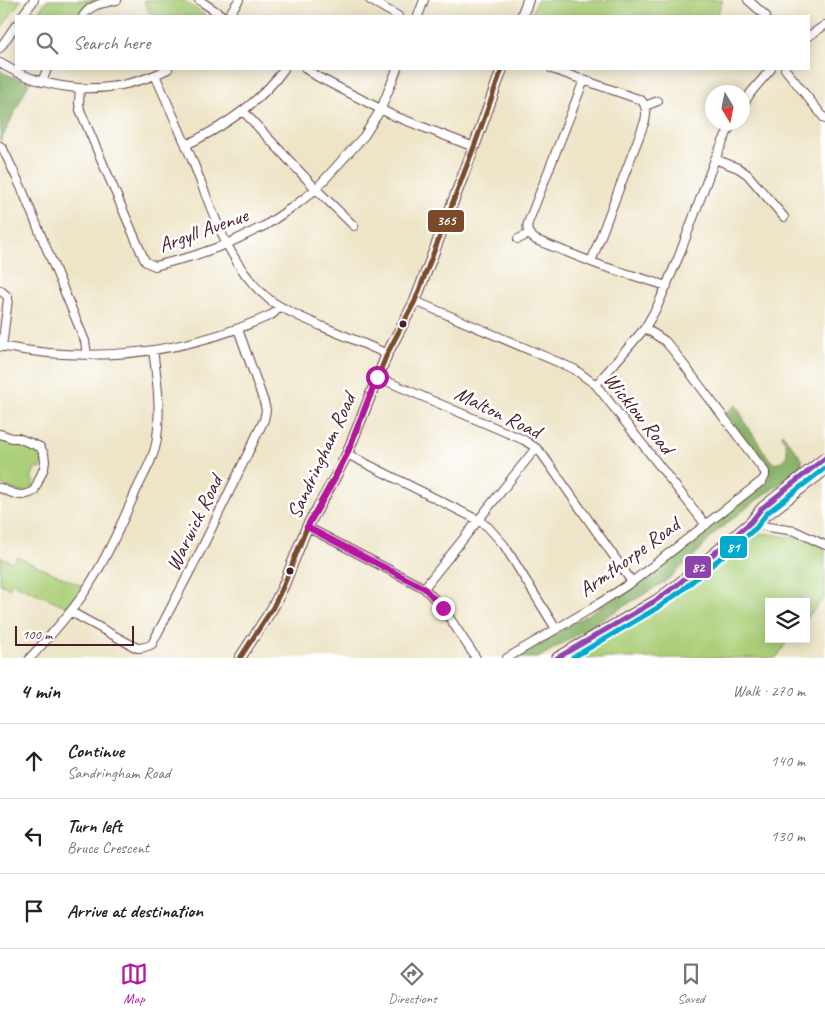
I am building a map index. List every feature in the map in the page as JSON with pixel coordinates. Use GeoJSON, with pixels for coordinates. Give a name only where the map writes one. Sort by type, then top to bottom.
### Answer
{"type":"FeatureCollection","features":[{"type":"Feature","properties":{"kind":"street"},"geometry":{"type":"LineString","coordinates":[[23,15],[34,0]]}},
{"type":"Feature","properties":{"kind":"street"},"geometry":{"type":"LineString","coordinates":[[84,15],[92,6],[117,0]]}},
{"type":"Feature","properties":{"kind":"street"},"geometry":{"type":"LineString","coordinates":[[198,0],[221,15]]}},
{"type":"Feature","properties":{"kind":"street"},"geometry":{"type":"LineString","coordinates":[[229,15],[239,0]]}},
{"type":"Feature","properties":{"kind":"street"},"geometry":{"type":"LineString","coordinates":[[370,0],[396,15]]}},
{"type":"Feature","properties":{"kind":"street"},"geometry":{"type":"LineString","coordinates":[[418,15],[424,0]]}},
{"type":"Feature","properties":{"kind":"street"},"geometry":{"type":"LineString","coordinates":[[522,15],[528,0]]}},
{"type":"Feature","properties":{"kind":"street"},"geometry":{"type":"LineString","coordinates":[[748,0],[765,15]]}},
{"type":"Feature","properties":{"kind":"street"},"geometry":{"type":"LineString","coordinates":[[810,35],[825,24]]}},
{"type":"Feature","properties":{"kind":"street"},"geometry":{"type":"LineString","coordinates":[[0,48],[15,26]]}},
{"type":"Feature","properties":{"kind":"street"},"geometry":{"type":"LineString","coordinates":[[0,63],[16,72],[42,82],[80,88],[117,86],[132,83],[166,70]]}},
{"type":"Feature","properties":{"kind":"street"},"geometry":{"type":"LineString","coordinates":[[42,82],[47,70]]}},
{"type":"Feature","properties":{"kind":"street"},"geometry":{"type":"LineString","coordinates":[[186,145],[208,134],[243,111],[270,86],[283,70]]}},
{"type":"Feature","properties":{"kind":"street"},"geometry":{"type":"LineString","coordinates":[[308,70],[392,115],[474,147]]}},
{"type":"Feature","properties":{"kind":"street","name":"Argyll Avenue"},"geometry":{"type":"LineString","coordinates":[[80,88],[80,110],[144,259],[155,266],[228,244],[266,225],[316,189],[364,136],[380,109],[397,70]]}},
{"type":"Feature","properties":{"kind":"street","name":"Sandringham Road"},"geometry":{"type":"LineString","coordinates":[[240,658],[272,608],[283,587],[307,527],[347,454],[387,354],[415,300],[502,70]]}},
{"type":"Feature","properties":{"kind":"street"},"geometry":{"type":"LineString","coordinates":[[555,70],[640,100],[646,106],[647,115],[645,121],[591,262]]}},
{"type":"Feature","properties":{"kind":"street"},"geometry":{"type":"LineString","coordinates":[[750,94],[770,70]]}},
{"type":"Feature","properties":{"kind":"street"},"geometry":{"type":"LineString","coordinates":[[786,70],[825,119]]}},
{"type":"Feature","properties":{"kind":"street"},"geometry":{"type":"LineString","coordinates":[[155,75],[228,244],[248,278],[279,306],[300,317],[387,354]]}},
{"type":"Feature","properties":{"kind":"street"},"geometry":{"type":"LineString","coordinates":[[584,80],[528,223],[529,234],[536,240],[591,262],[667,286]]}},
{"type":"Feature","properties":{"kind":"street"},"geometry":{"type":"LineString","coordinates":[[646,106],[658,101]]}},
{"type":"Feature","properties":{"kind":"street"},"geometry":{"type":"LineString","coordinates":[[243,111],[316,189],[354,226]]}},
{"type":"Feature","properties":{"kind":"street"},"geometry":{"type":"LineString","coordinates":[[596,385],[645,328],[657,307],[679,256],[715,159],[728,130]]}},
{"type":"Feature","properties":{"kind":"street"},"geometry":{"type":"LineString","coordinates":[[1,150],[21,187],[84,341],[87,355]]}},
{"type":"Feature","properties":{"kind":"street"},"geometry":{"type":"LineString","coordinates":[[715,159],[738,168],[747,174],[784,217]]}},
{"type":"Feature","properties":{"kind":"street"},"geometry":{"type":"LineString","coordinates":[[518,239],[529,234]]}},
{"type":"Feature","properties":{"kind":"street"},"geometry":{"type":"LineString","coordinates":[[0,290],[8,297],[1,346],[40,353],[87,355],[121,354],[153,350],[238,329],[271,315],[279,306]]}},
{"type":"Feature","properties":{"kind":"street","name":"Wicklow Road"},"geometry":{"type":"LineString","coordinates":[[415,300],[574,369],[596,385],[706,525]]}},
{"type":"Feature","properties":{"kind":"street","name":"Armthorpe Road"},"geometry":{"type":"LineString","coordinates":[[507,658],[632,582],[763,480],[765,476],[765,472],[672,349],[665,341],[645,328]]}},
{"type":"Feature","properties":{"kind":"street","name":"Warwick Road"},"geometry":{"type":"LineString","coordinates":[[71,612],[137,648],[148,647],[152,644],[202,548],[264,420],[266,410],[264,402],[238,329]]}},
{"type":"Feature","properties":{"kind":"street"},"geometry":{"type":"LineString","coordinates":[[30,658],[71,612],[88,587],[111,544],[153,454],[157,440],[159,419],[153,350]]}},
{"type":"Feature","properties":{"kind":"street","name":"Malton Road"},"geometry":{"type":"LineString","coordinates":[[377,377],[524,440],[536,448],[632,582]]}},
{"type":"Feature","properties":{"kind":"street"},"geometry":{"type":"LineString","coordinates":[[0,434],[18,438],[40,447],[46,461],[34,492],[23,496],[0,488]]}},
{"type":"Feature","properties":{"kind":"street"},"geometry":{"type":"LineString","coordinates":[[424,588],[536,448]]}},
{"type":"Feature","properties":{"kind":"street"},"geometry":{"type":"LineString","coordinates":[[347,454],[478,520],[488,527],[504,545],[556,629]]}},
{"type":"Feature","properties":{"kind":"street"},"geometry":{"type":"LineString","coordinates":[[557,658],[655,601],[751,522],[762,508],[825,458]]}},
{"type":"Feature","properties":{"kind":"street"},"geometry":{"type":"LineString","coordinates":[[751,522],[768,514],[825,470]]}},
{"type":"Feature","properties":{"kind":"street"},"geometry":{"type":"LineString","coordinates":[[751,522],[795,531],[825,545]]}},
{"type":"Feature","properties":{"kind":"street"},"geometry":{"type":"LineString","coordinates":[[307,527],[424,588],[443,608],[476,658]]}},
{"type":"Feature","properties":{"kind":"green space"},"geometry":{"type":"Polygon","coordinates":[[[0,0],[21,0],[0,30],[0,0]]]}},
{"type":"Feature","properties":{"kind":"green space"},"geometry":{"type":"Polygon","coordinates":[[[47,0],[106,0],[82,15],[37,15],[47,0]]]}},
{"type":"Feature","properties":{"kind":"green space"},"geometry":{"type":"Polygon","coordinates":[[[144,0],[182,0],[204,15],[151,15],[144,0]]]}},
{"type":"Feature","properties":{"kind":"green space"},"geometry":{"type":"Polygon","coordinates":[[[537,0],[723,0],[717,15],[531,15],[537,0]]]}},
{"type":"Feature","properties":{"kind":"green space"},"geometry":{"type":"Polygon","coordinates":[[[0,70],[29,83],[0,142],[0,70]]]}},
{"type":"Feature","properties":{"kind":"green space"},"geometry":{"type":"Polygon","coordinates":[[[736,405],[766,455],[775,464],[784,459],[786,455],[787,449],[782,433],[802,459],[802,468],[716,532],[696,554],[666,581],[538,658],[515,658],[620,595],[762,486],[770,477],[726,413],[736,405]]]}},
{"type":"Feature","properties":{"kind":"green space"},"geometry":{"type":"Polygon","coordinates":[[[0,437],[27,444],[40,452],[43,463],[40,469],[35,468],[31,479],[35,482],[30,491],[19,492],[0,484],[0,437]]]}},
{"type":"Feature","properties":{"kind":"green space"},"geometry":{"type":"Polygon","coordinates":[[[757,533],[792,538],[825,548],[825,597],[810,614],[810,598],[765,598],[765,643],[786,643],[776,658],[573,658],[638,619],[687,584],[732,546],[757,533]]]}},
{"type":"Feature","properties":{"kind":"green space"},"geometry":{"type":"Polygon","coordinates":[[[0,557],[12,562],[17,557],[82,586],[68,607],[12,583],[9,588],[0,584],[0,557]]]}},
{"type":"Feature","properties":{"kind":"transit line","name":"365"},"geometry":{"type":"LineString","coordinates":[[240,658],[272,609],[307,527],[347,454],[387,354],[415,301],[502,70]]}},
{"type":"Feature","properties":{"kind":"transit line","name":"82"},"geometry":{"type":"LineString","coordinates":[[557,658],[655,601],[677,585],[751,522],[762,508],[825,458]]}},
{"type":"Feature","properties":{"kind":"transit line","name":"81"},"geometry":{"type":"LineString","coordinates":[[572,658],[659,607],[681,591],[756,528],[767,513],[825,468]]}},
{"type":"Feature","properties":{"kind":"route"},"geometry":{"type":"LineString","coordinates":[[377,377],[347,454],[307,527],[424,588],[443,608]]}}]}
